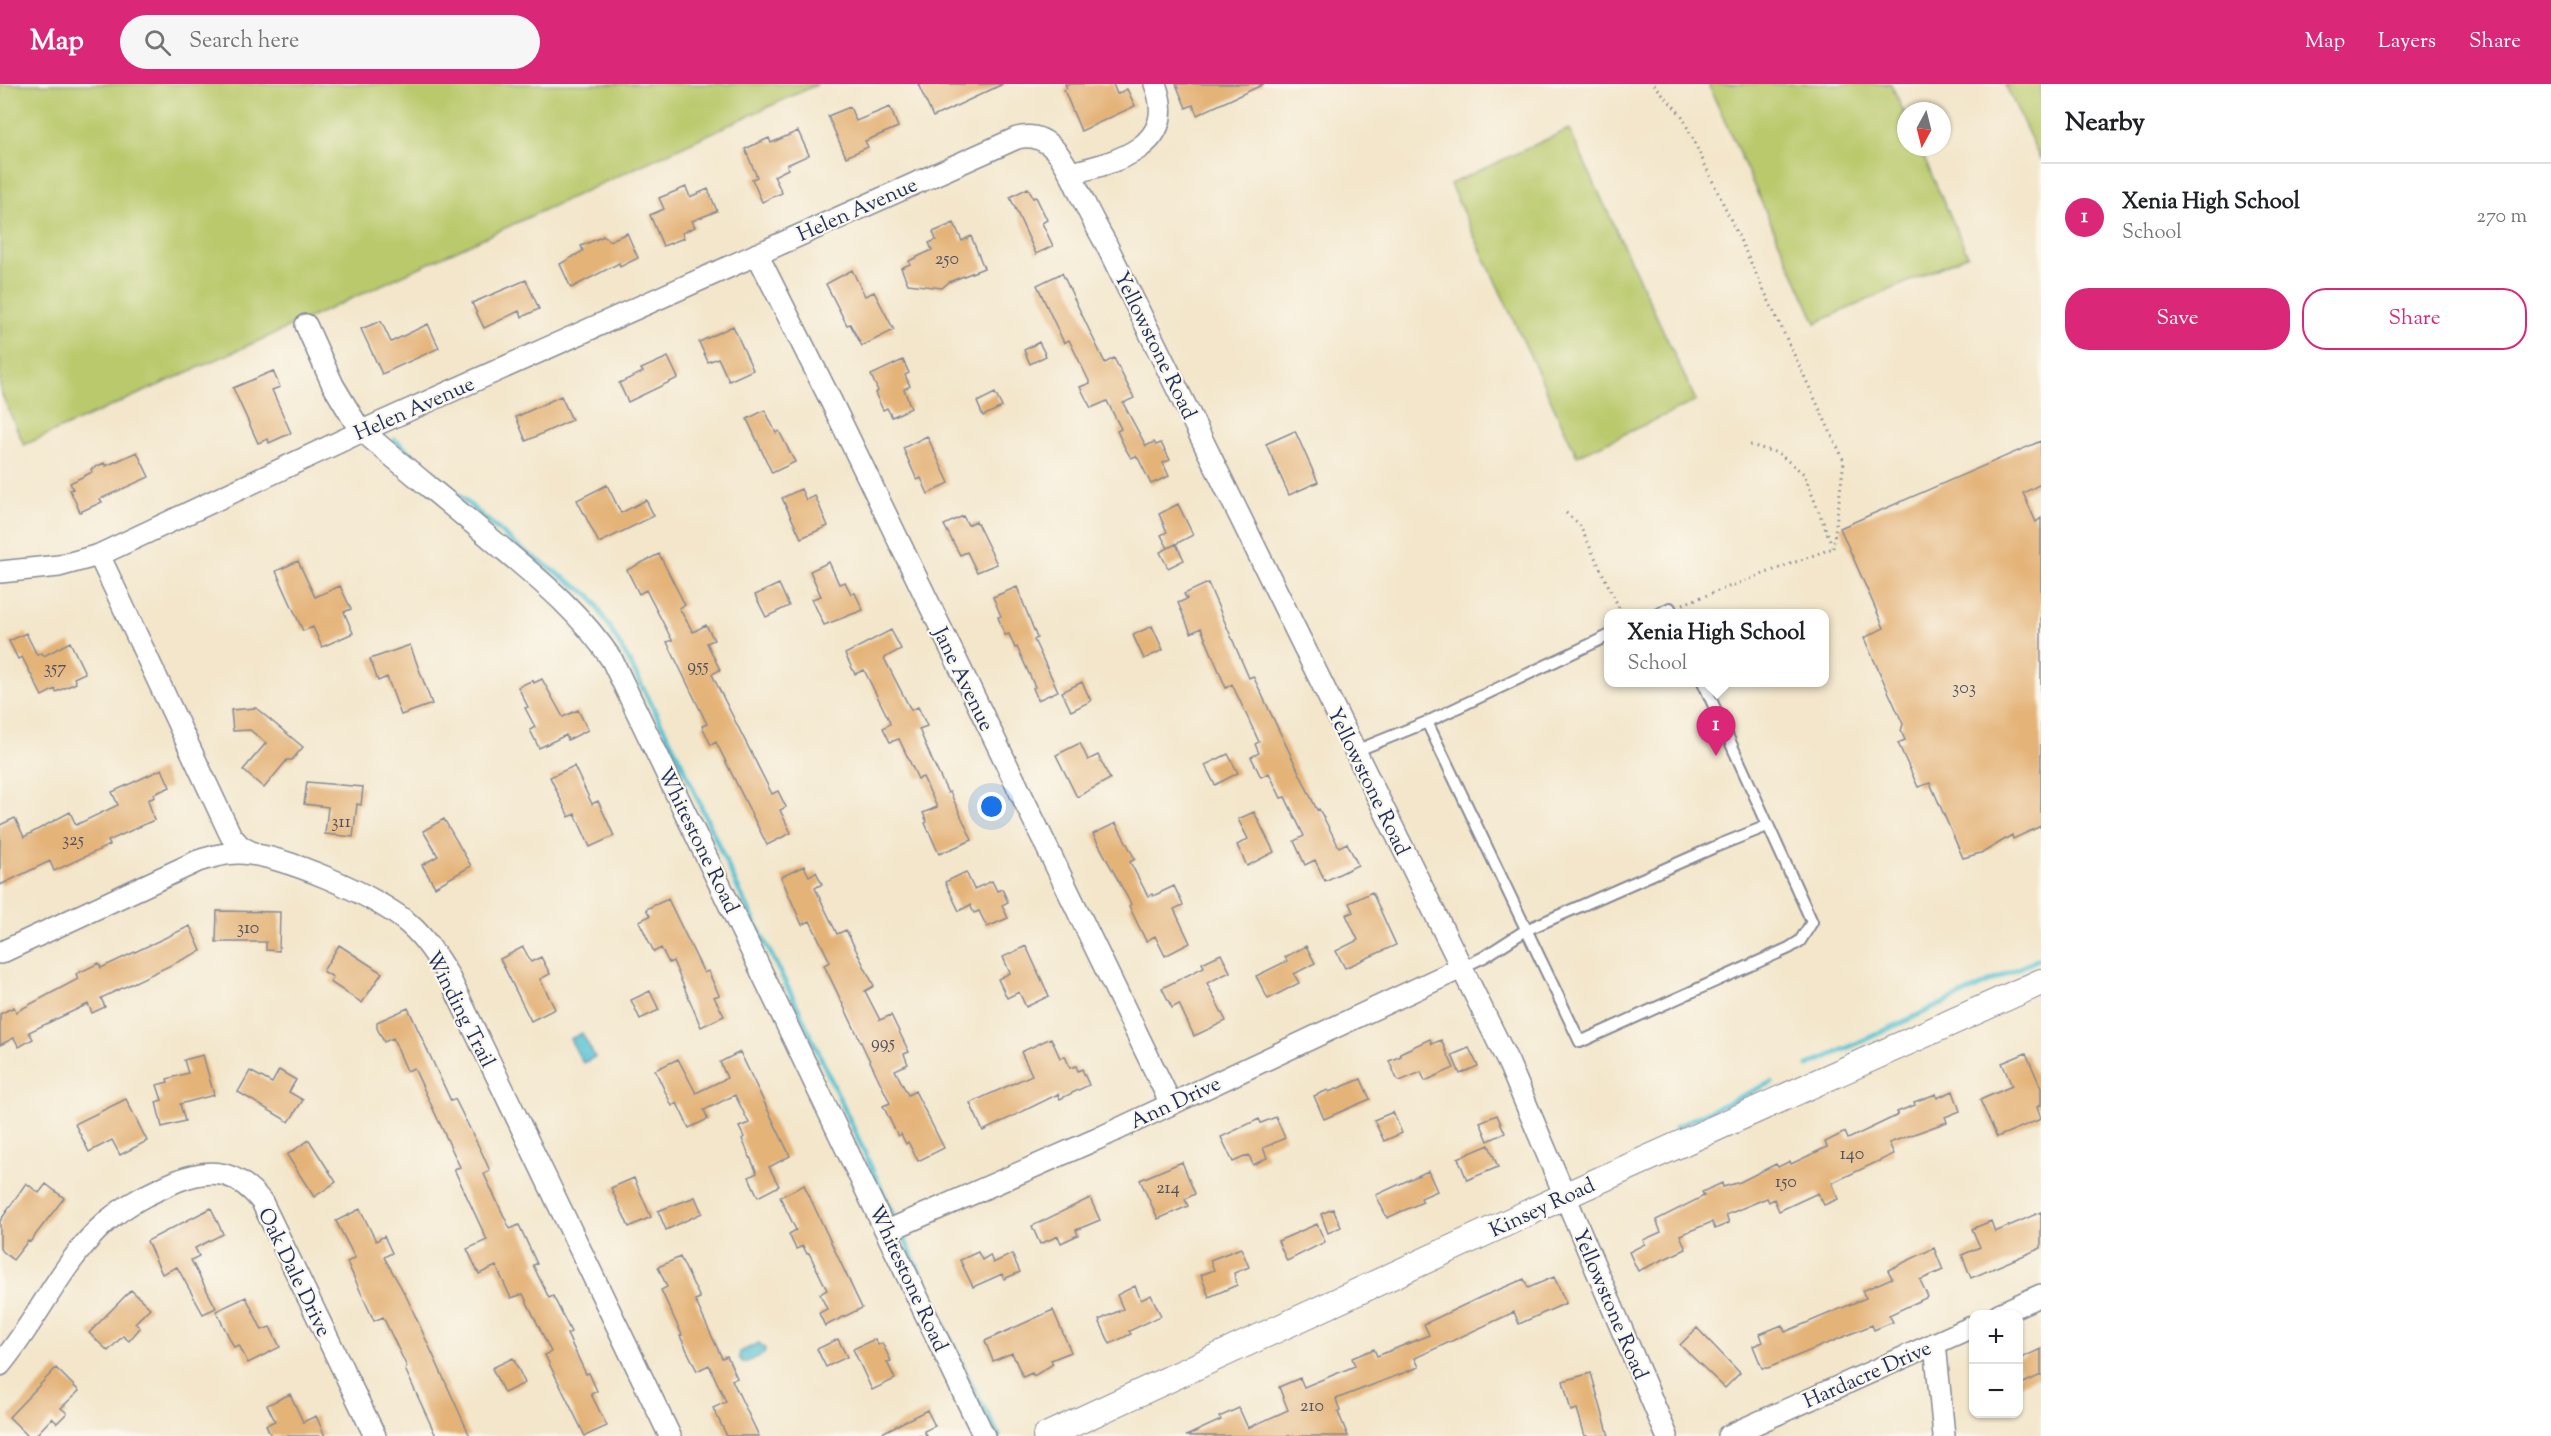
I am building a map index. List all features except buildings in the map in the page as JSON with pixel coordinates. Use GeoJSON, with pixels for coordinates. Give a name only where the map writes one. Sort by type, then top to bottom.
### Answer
{"type":"FeatureCollection","features":[{"type":"Feature","properties":{"kind":"street"},"geometry":{"type":"LineString","coordinates":[[1071,173],[1101,166],[1139,150],[1153,135],[1160,123],[1162,107],[1155,84]]}},
{"type":"Feature","properties":{"kind":"street","name":"Helen Avenue"},"geometry":{"type":"LineString","coordinates":[[0,572],[59,566],[99,555],[361,432],[1017,138],[1034,137],[1044,141]]}},
{"type":"Feature","properties":{"kind":"street","name":"Yellowstone Road"},"geometry":{"type":"LineString","coordinates":[[1044,141],[1061,156],[1071,173],[1081,198],[1111,253],[1353,752],[1575,1192],[1620,1329],[1667,1436]]}},
{"type":"Feature","properties":{"kind":"street","name":"Jane Avenue"},"geometry":{"type":"LineString","coordinates":[[757,254],[831,401],[1171,1104]]}},
{"type":"Feature","properties":{"kind":"street","name":"Whitestone Road"},"geometry":{"type":"LineString","coordinates":[[306,324],[333,385],[361,432],[574,610],[606,652],[715,872],[984,1436]]}},
{"type":"Feature","properties":{"kind":"street"},"geometry":{"type":"LineString","coordinates":[[99,555],[231,836],[241,847],[255,854]]}},
{"type":"Feature","properties":{"kind":"street","name":"Winding Trail"},"geometry":{"type":"LineString","coordinates":[[0,952],[198,861],[224,854],[255,854],[332,880],[376,900],[411,926],[437,956],[670,1436]]}},
{"type":"Feature","properties":{"kind":"street","name":"Ann Drive"},"geometry":{"type":"LineString","coordinates":[[886,1231],[1171,1104],[1461,968]]}},
{"type":"Feature","properties":{"kind":"street","name":"Kinsey Road"},"geometry":{"type":"LineString","coordinates":[[1046,1436],[1575,1192],[2041,982]]}},
{"type":"Feature","properties":{"kind":"street","name":"Oak Dale Drive"},"geometry":{"type":"LineString","coordinates":[[0,1365],[79,1252],[106,1222],[142,1197],[187,1177],[207,1172],[223,1174],[238,1179],[262,1202],[375,1436]]}},
{"type":"Feature","properties":{"kind":"street"},"geometry":{"type":"LineString","coordinates":[[2008,1310],[2041,1296]]}},
{"type":"Feature","properties":{"kind":"street","name":"Hardacre Drive"},"geometry":{"type":"LineString","coordinates":[[1728,1436],[1969,1328]]}},
{"type":"Feature","properties":{"kind":"street"},"geometry":{"type":"LineString","coordinates":[[1935,1343],[1944,1436]]}},
{"type":"Feature","properties":{"kind":"lane"},"geometry":{"type":"LineString","coordinates":[[1353,752],[1426,722],[1604,638]]}},
{"type":"Feature","properties":{"kind":"lane"},"geometry":{"type":"LineString","coordinates":[[1426,722],[1580,1042],[1800,941],[1812,922],[1705,687]]}},
{"type":"Feature","properties":{"kind":"lane"},"geometry":{"type":"LineString","coordinates":[[1461,968],[1484,957],[1526,930],[1767,826]]}},
{"type":"Feature","properties":{"kind":"path"},"geometry":{"type":"LineString","coordinates":[[1654,84],[1682,116],[1844,461],[1833,548]]}},
{"type":"Feature","properties":{"kind":"path"},"geometry":{"type":"LineString","coordinates":[[1750,445],[1778,453],[1804,474],[1833,548]]}},
{"type":"Feature","properties":{"kind":"path"},"geometry":{"type":"LineString","coordinates":[[1566,513],[1579,524],[1620,609]]}},
{"type":"Feature","properties":{"kind":"path"},"geometry":{"type":"LineString","coordinates":[[1677,609],[1833,548]]}},
{"type":"Feature","properties":{"kind":"green space"},"geometry":{"type":"Polygon","coordinates":[[[0,84],[818,84],[292,326],[24,445],[0,390],[0,84]]]}},
{"type":"Feature","properties":{"kind":"green space"},"geometry":{"type":"Polygon","coordinates":[[[1708,84],[1891,84],[1899,102],[1897,102],[1897,156],[1923,156],[1968,255],[1816,323],[1708,84]]]}},
{"type":"Feature","properties":{"kind":"green space"},"geometry":{"type":"Polygon","coordinates":[[[2005,84],[2041,84],[2041,160],[2005,84]]]}},
{"type":"Feature","properties":{"kind":"green space"},"geometry":{"type":"Polygon","coordinates":[[[1569,129],[1696,401],[1577,456],[1450,184],[1569,129]]]}},
{"type":"Feature","properties":{"kind":"water"},"geometry":{"type":"Polygon","coordinates":[[[582,1033],[595,1057],[583,1063],[570,1039],[582,1033]]]}},
{"type":"Feature","properties":{"kind":"water"},"geometry":{"type":"Polygon","coordinates":[[[759,1343],[765,1349],[764,1354],[745,1363],[742,1362],[739,1357],[740,1352],[759,1343]]]}},
{"type":"Feature","properties":{"kind":"waterway"},"geometry":{"type":"LineString","coordinates":[[395,440],[517,546],[591,596],[629,661],[681,762],[736,884],[798,1008],[896,1221]]}},
{"type":"Feature","properties":{"kind":"waterway"},"geometry":{"type":"LineString","coordinates":[[1808,1066],[2041,958]]}},
{"type":"Feature","properties":{"kind":"waterway"},"geometry":{"type":"LineString","coordinates":[[1676,1127],[1772,1082]]}},
{"type":"Feature","properties":{"kind":"waterway"},"geometry":{"type":"LineString","coordinates":[[900,1229],[970,1382],[999,1436]]}},
{"type":"Feature","properties":{"kind":"place","name":"Xenia High School"},"geometry":{"type":"Point","coordinates":[1716,756]}}]}
